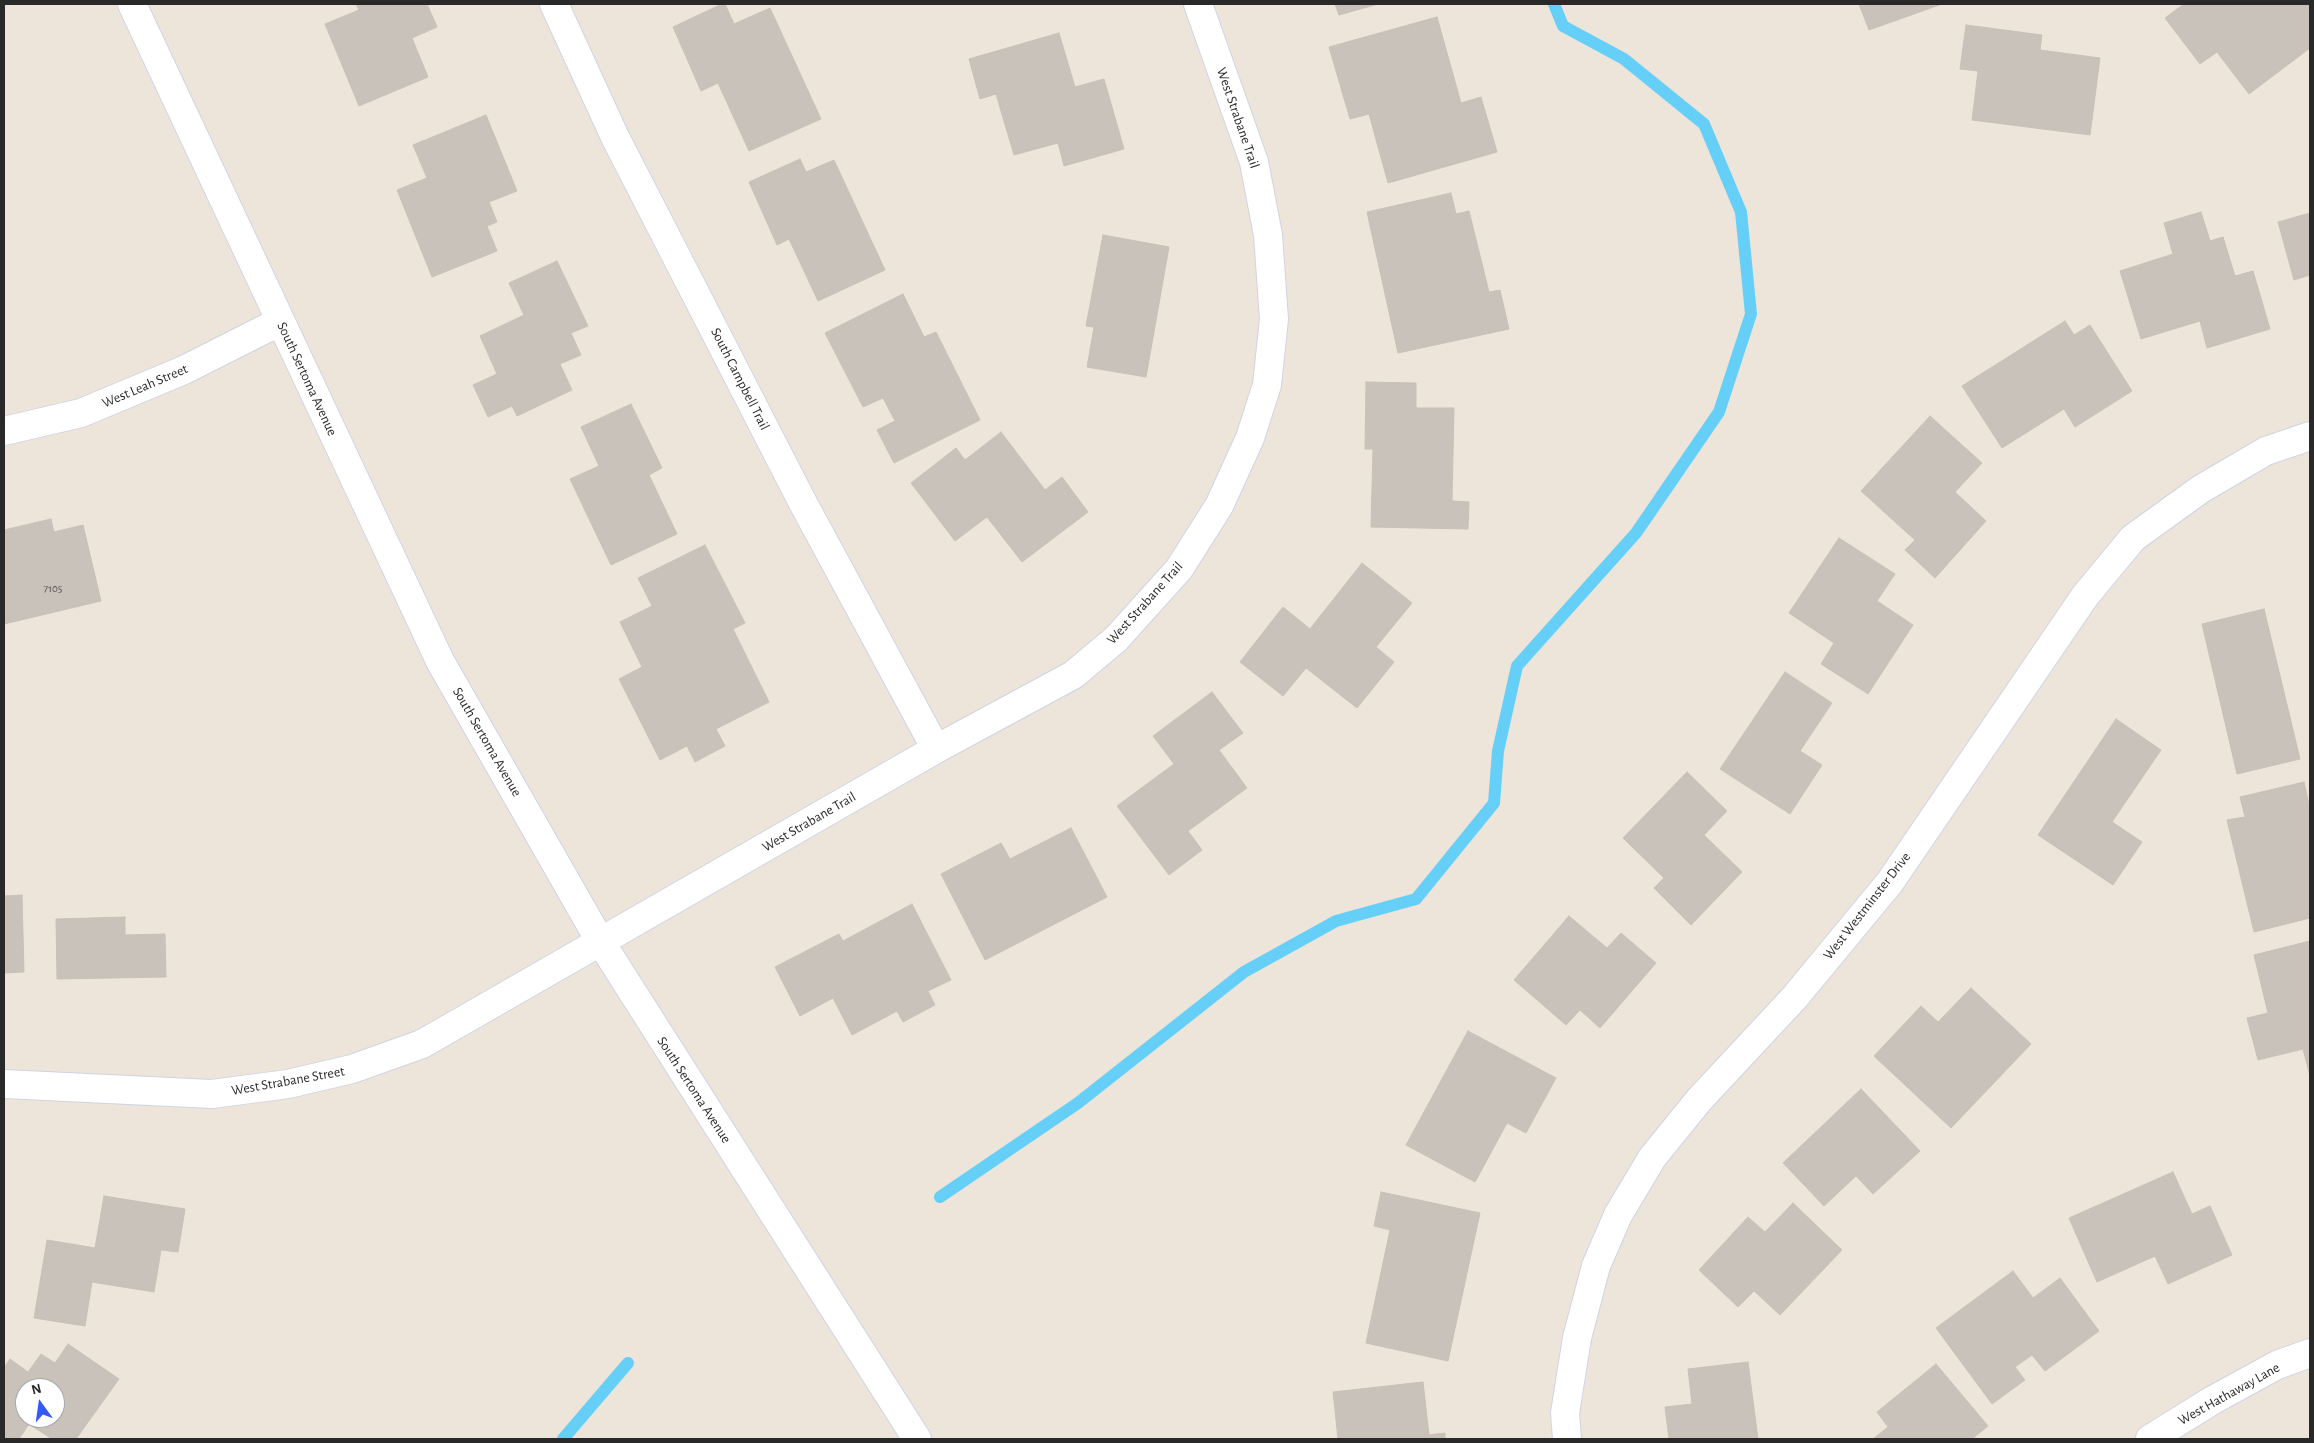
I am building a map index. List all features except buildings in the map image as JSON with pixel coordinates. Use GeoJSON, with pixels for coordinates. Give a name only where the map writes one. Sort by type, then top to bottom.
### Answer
{"type":"FeatureCollection","features":[{"type":"Feature","properties":{"kind":"street","name":"South Sertoma Avenue"},"geometry":{"type":"LineString","coordinates":[[132,4],[440,660],[600,941],[917,1439]]}},
{"type":"Feature","properties":{"kind":"street","name":"South Campbell Trail"},"geometry":{"type":"LineString","coordinates":[[554,4],[615,137],[803,502],[936,749]]}},
{"type":"Feature","properties":{"kind":"street","name":"West Strabane Trail"},"geometry":{"type":"LineString","coordinates":[[600,941],[936,749],[1073,675],[1116,639],[1179,569],[1219,506],[1250,438],[1267,385],[1274,319],[1268,236],[1254,162],[1198,4]]}},
{"type":"Feature","properties":{"kind":"street","name":"West Leah Street"},"geometry":{"type":"LineString","coordinates":[[4,431],[81,413],[184,370],[280,322]]}},
{"type":"Feature","properties":{"kind":"street","name":"West Westminster Drive"},"geometry":{"type":"LineString","coordinates":[[1568,1439],[1565,1413],[1576,1338],[1596,1266],[1618,1215],[1652,1158],[1699,1100],[1795,997],[1890,882],[2085,596],[2133,538],[2201,489],[2258,456],[2310,436]]}},
{"type":"Feature","properties":{"kind":"street","name":"West Strabane Street"},"geometry":{"type":"LineString","coordinates":[[4,1084],[212,1094],[288,1084],[352,1069],[422,1044],[600,941]]}},
{"type":"Feature","properties":{"kind":"street","name":"West Hathaway Lane"},"geometry":{"type":"LineString","coordinates":[[2150,1439],[2213,1400],[2277,1365],[2310,1353]]}},
{"type":"Feature","properties":{"kind":"waterway"},"geometry":{"type":"LineString","coordinates":[[940,1197],[1078,1103],[1244,972],[1336,921],[1416,899],[1494,803],[1498,751],[1517,666],[1636,533],[1719,412],[1751,314],[1741,212],[1704,124],[1624,59],[1563,26],[1554,4]]}},
{"type":"Feature","properties":{"kind":"waterway"},"geometry":{"type":"LineString","coordinates":[[563,1439],[628,1363]]}}]}
